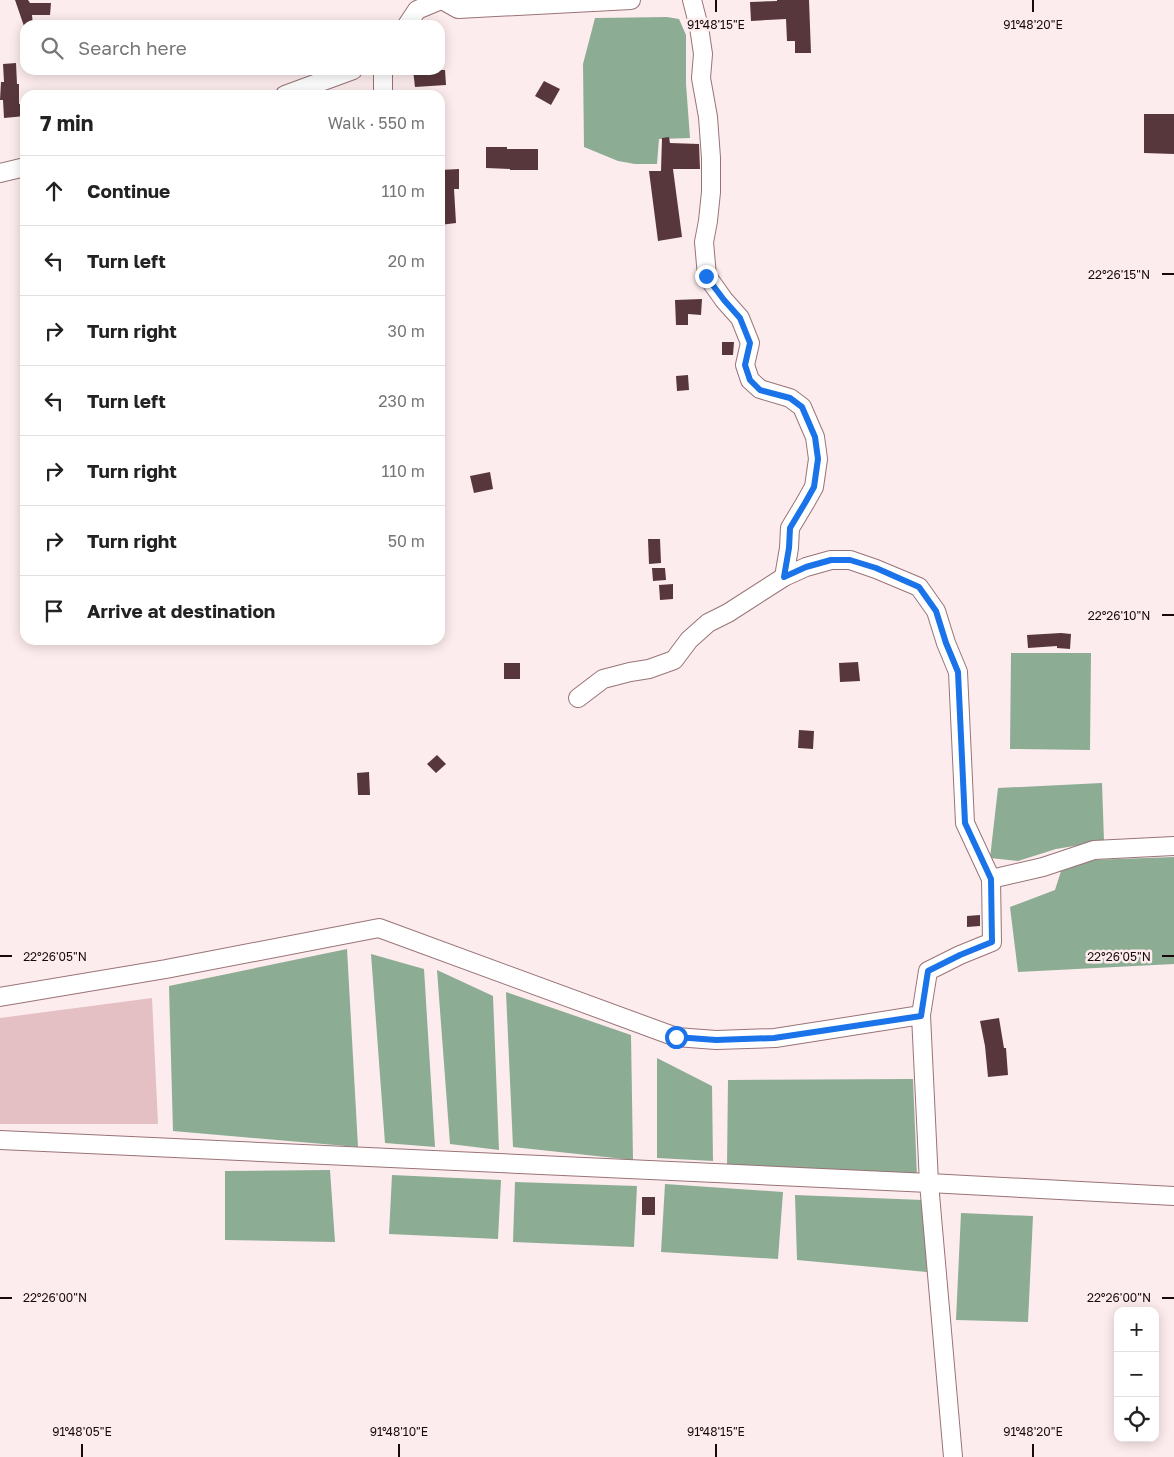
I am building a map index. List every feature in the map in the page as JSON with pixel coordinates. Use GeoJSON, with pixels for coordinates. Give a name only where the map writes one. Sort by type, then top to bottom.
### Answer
{"type":"FeatureCollection","features":[{"type":"Feature","properties":{"kind":"street"},"geometry":{"type":"LineString","coordinates":[[410,20],[417,10],[441,0],[457,5],[631,0]]}},
{"type":"Feature","properties":{"kind":"street"},"geometry":{"type":"LineString","coordinates":[[692,0],[703,54],[701,78],[708,117],[710,142],[711,192],[704,242],[706,276],[740,318],[750,343],[745,365],[750,380],[760,390],[790,398],[802,407],[815,437],[818,459],[814,487],[790,528],[784,577]]}},
{"type":"Feature","properties":{"kind":"street"},"geometry":{"type":"LineString","coordinates":[[299,90],[339,75]]}},
{"type":"Feature","properties":{"kind":"street"},"geometry":{"type":"LineString","coordinates":[[383,75],[383,90]]}},
{"type":"Feature","properties":{"kind":"street"},"geometry":{"type":"LineString","coordinates":[[0,173],[20,168]]}},
{"type":"Feature","properties":{"kind":"street"},"geometry":{"type":"LineString","coordinates":[[578,698],[603,679],[650,669],[674,660],[689,640],[708,623],[728,613],[784,577],[806,567],[831,560],[850,560],[876,568],[919,587],[936,611],[958,672],[965,823],[991,879],[992,942],[928,971],[921,1016],[929,1183],[954,1457]]}},
{"type":"Feature","properties":{"kind":"street"},"geometry":{"type":"LineString","coordinates":[[991,879],[1043,867],[1094,850],[1174,846]]}},
{"type":"Feature","properties":{"kind":"street"},"geometry":{"type":"LineString","coordinates":[[0,997],[166,969],[379,928],[676,1037],[716,1040],[774,1038],[921,1016]]}},
{"type":"Feature","properties":{"kind":"street"},"geometry":{"type":"LineString","coordinates":[[0,1140],[1174,1196]]}},
{"type":"Feature","properties":{"kind":"shaded area"},"geometry":{"type":"Polygon","coordinates":[[[667,17],[679,19],[686,35],[686,84],[690,138],[659,139],[657,164],[635,164],[618,161],[584,147],[583,64],[595,18],[667,17]]]}},
{"type":"Feature","properties":{"kind":"shaded area"},"geometry":{"type":"Polygon","coordinates":[[[1011,653],[1091,653],[1090,750],[1010,749],[1011,653]]]}},
{"type":"Feature","properties":{"kind":"shaded area"},"geometry":{"type":"Polygon","coordinates":[[[1102,783],[1104,841],[1056,849],[1018,861],[990,858],[998,788],[1102,783]]]}},
{"type":"Feature","properties":{"kind":"shaded area"},"geometry":{"type":"Polygon","coordinates":[[[1174,857],[1174,964],[1018,972],[1010,907],[1055,890],[1062,868],[1090,860],[1174,857]]]}},
{"type":"Feature","properties":{"kind":"shaded area"},"geometry":{"type":"Polygon","coordinates":[[[347,949],[358,1147],[173,1131],[169,986],[347,949]]]}},
{"type":"Feature","properties":{"kind":"shaded area"},"geometry":{"type":"Polygon","coordinates":[[[371,954],[424,969],[435,1147],[385,1143],[371,954]]]}},
{"type":"Feature","properties":{"kind":"shaded area"},"geometry":{"type":"Polygon","coordinates":[[[437,970],[493,996],[499,1150],[450,1144],[437,970]]]}},
{"type":"Feature","properties":{"kind":"shaded area"},"geometry":{"type":"Polygon","coordinates":[[[506,992],[631,1035],[633,1160],[513,1147],[506,992]]]}},
{"type":"Feature","properties":{"kind":"shaded area"},"geometry":{"type":"Polygon","coordinates":[[[152,998],[158,1124],[0,1124],[0,1018],[152,998]]]}},
{"type":"Feature","properties":{"kind":"shaded area"},"geometry":{"type":"Polygon","coordinates":[[[657,1058],[712,1086],[713,1161],[657,1158],[657,1058]]]}},
{"type":"Feature","properties":{"kind":"shaded area"},"geometry":{"type":"Polygon","coordinates":[[[913,1079],[917,1177],[727,1165],[728,1080],[913,1079]]]}},
{"type":"Feature","properties":{"kind":"shaded area"},"geometry":{"type":"Polygon","coordinates":[[[330,1170],[335,1242],[225,1240],[225,1171],[330,1170]]]}},
{"type":"Feature","properties":{"kind":"shaded area"},"geometry":{"type":"Polygon","coordinates":[[[392,1175],[501,1180],[498,1239],[389,1234],[392,1175]]]}},
{"type":"Feature","properties":{"kind":"shaded area"},"geometry":{"type":"Polygon","coordinates":[[[515,1182],[637,1186],[634,1247],[513,1242],[515,1182]]]}},
{"type":"Feature","properties":{"kind":"shaded area"},"geometry":{"type":"Polygon","coordinates":[[[665,1184],[783,1192],[778,1259],[661,1252],[665,1184]]]}},
{"type":"Feature","properties":{"kind":"shaded area"},"geometry":{"type":"Polygon","coordinates":[[[795,1195],[923,1200],[927,1272],[797,1260],[795,1195]]]}},
{"type":"Feature","properties":{"kind":"shaded area"},"geometry":{"type":"Polygon","coordinates":[[[961,1213],[1033,1216],[1028,1322],[956,1320],[961,1213]]]}},
{"type":"Feature","properties":{"kind":"building"},"geometry":{"type":"Polygon","coordinates":[[[15,0],[28,0],[30,3],[51,3],[50,15],[32,15],[32,20],[22,20],[15,0]]]}},
{"type":"Feature","properties":{"kind":"building"},"geometry":{"type":"Polygon","coordinates":[[[809,0],[811,53],[795,53],[795,41],[787,41],[786,19],[751,21],[750,2],[809,0]]]}},
{"type":"Feature","properties":{"kind":"building"},"geometry":{"type":"Polygon","coordinates":[[[16,63],[20,116],[4,118],[3,100],[0,100],[1,82],[4,82],[3,64],[16,63]]]}},
{"type":"Feature","properties":{"kind":"building"},"geometry":{"type":"Polygon","coordinates":[[[445,70],[446,85],[415,87],[414,75],[445,75],[445,70]]]}},
{"type":"Feature","properties":{"kind":"building"},"geometry":{"type":"Polygon","coordinates":[[[544,81],[560,89],[551,105],[535,96],[544,81]]]}},
{"type":"Feature","properties":{"kind":"building"},"geometry":{"type":"Polygon","coordinates":[[[1144,114],[1174,114],[1174,154],[1144,153],[1144,114]]]}},
{"type":"Feature","properties":{"kind":"building"},"geometry":{"type":"Polygon","coordinates":[[[669,137],[670,143],[699,144],[700,169],[673,169],[682,237],[658,241],[649,171],[661,171],[662,138],[669,137]]]}},
{"type":"Feature","properties":{"kind":"building"},"geometry":{"type":"Polygon","coordinates":[[[486,147],[538,149],[538,170],[486,168],[486,147]]]}},
{"type":"Feature","properties":{"kind":"building"},"geometry":{"type":"Polygon","coordinates":[[[459,169],[459,189],[454,189],[456,223],[445,224],[445,170],[459,169]]]}},
{"type":"Feature","properties":{"kind":"building"},"geometry":{"type":"Polygon","coordinates":[[[702,299],[701,315],[688,314],[688,325],[676,325],[675,300],[702,299]]]}},
{"type":"Feature","properties":{"kind":"building"},"geometry":{"type":"Polygon","coordinates":[[[722,342],[734,342],[733,355],[722,355],[722,342]]]}},
{"type":"Feature","properties":{"kind":"building"},"geometry":{"type":"Polygon","coordinates":[[[688,375],[689,390],[677,391],[676,376],[688,375]]]}},
{"type":"Feature","properties":{"kind":"building"},"geometry":{"type":"Polygon","coordinates":[[[490,472],[493,489],[474,493],[470,476],[490,472]]]}},
{"type":"Feature","properties":{"kind":"building"},"geometry":{"type":"Polygon","coordinates":[[[648,539],[660,539],[661,563],[649,564],[648,539]]]}},
{"type":"Feature","properties":{"kind":"building"},"geometry":{"type":"Polygon","coordinates":[[[652,568],[665,568],[666,580],[653,581],[652,568]]]}},
{"type":"Feature","properties":{"kind":"building"},"geometry":{"type":"Polygon","coordinates":[[[673,584],[673,599],[660,600],[659,585],[673,584]]]}},
{"type":"Feature","properties":{"kind":"building"},"geometry":{"type":"Polygon","coordinates":[[[1071,634],[1070,649],[1057,648],[1057,646],[1028,648],[1027,635],[1071,634]]]}},
{"type":"Feature","properties":{"kind":"building"},"geometry":{"type":"Polygon","coordinates":[[[858,662],[860,681],[840,682],[839,663],[858,662]]]}},
{"type":"Feature","properties":{"kind":"building"},"geometry":{"type":"Polygon","coordinates":[[[504,663],[520,663],[520,679],[504,679],[504,663]]]}},
{"type":"Feature","properties":{"kind":"building"},"geometry":{"type":"Polygon","coordinates":[[[799,730],[814,731],[813,749],[798,748],[799,730]]]}},
{"type":"Feature","properties":{"kind":"building"},"geometry":{"type":"Polygon","coordinates":[[[437,755],[446,764],[436,773],[427,764],[437,755]]]}},
{"type":"Feature","properties":{"kind":"building"},"geometry":{"type":"Polygon","coordinates":[[[369,772],[370,795],[358,795],[357,773],[369,772]]]}},
{"type":"Feature","properties":{"kind":"building"},"geometry":{"type":"Polygon","coordinates":[[[980,915],[980,926],[967,927],[967,916],[980,915]]]}},
{"type":"Feature","properties":{"kind":"building"},"geometry":{"type":"Polygon","coordinates":[[[999,1018],[1004,1048],[1006,1048],[1008,1075],[988,1077],[980,1021],[999,1018]]]}},
{"type":"Feature","properties":{"kind":"building"},"geometry":{"type":"Polygon","coordinates":[[[642,1197],[655,1197],[655,1215],[642,1215],[642,1197]]]}},
{"type":"Feature","properties":{"kind":"route"},"geometry":{"type":"LineString","coordinates":[[676,1037],[716,1040],[774,1038],[921,1016],[928,971],[992,942],[991,879],[965,823],[958,672],[936,611],[919,587],[876,568],[850,560],[831,560],[806,567],[784,577],[790,528],[814,487],[818,459],[815,437],[802,407],[790,398],[760,390],[750,380],[745,365],[750,343],[740,318],[706,276]]}}]}
